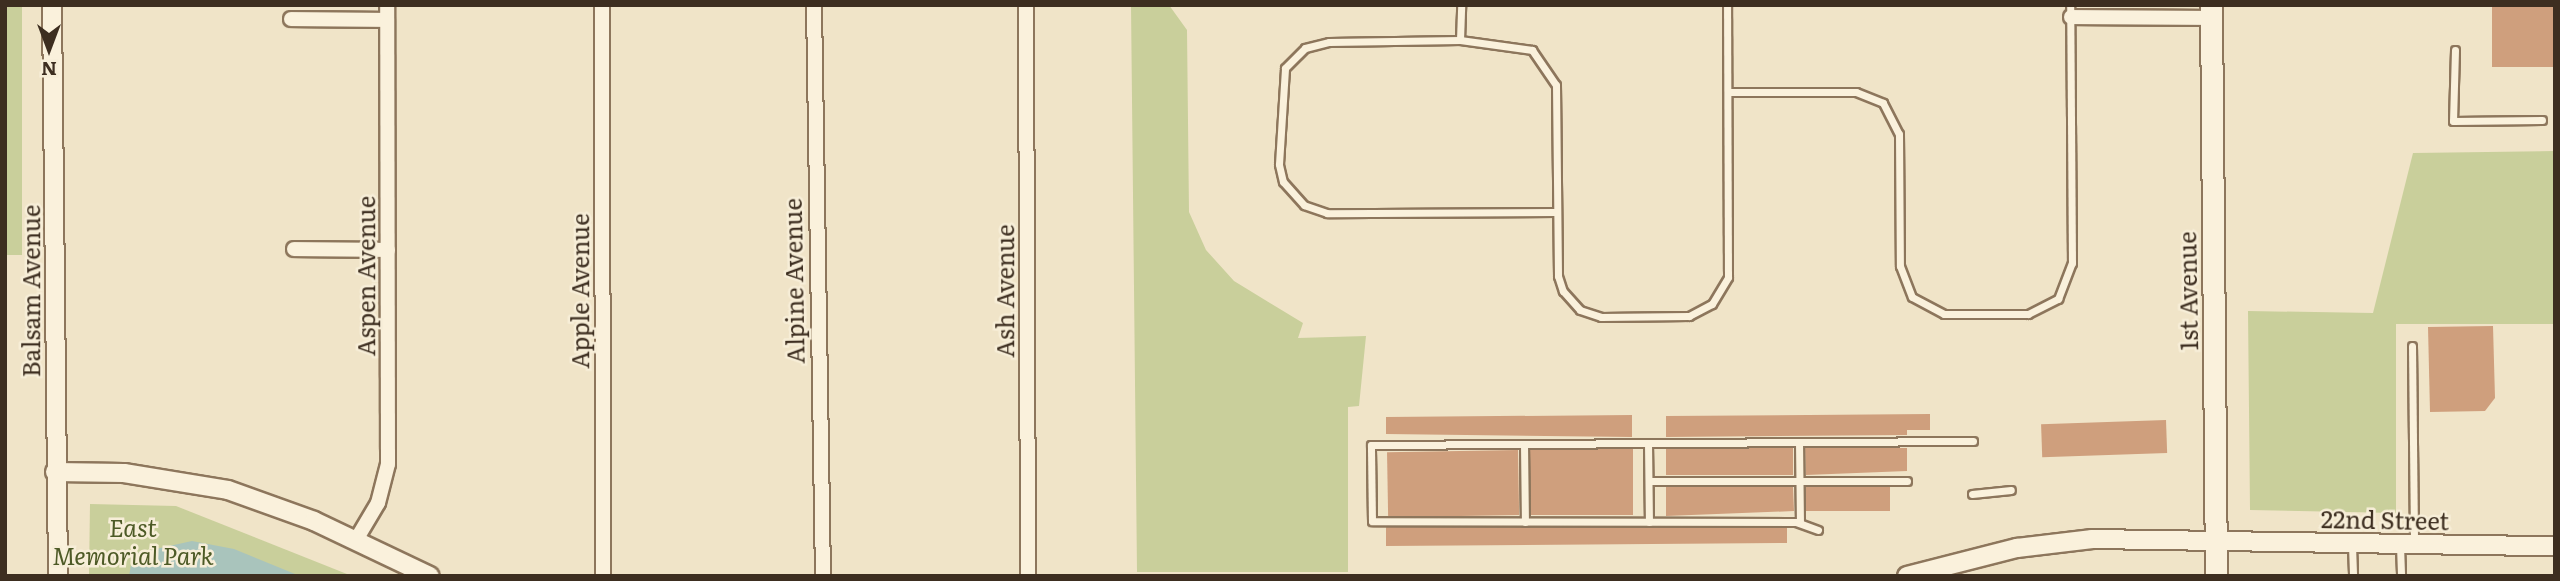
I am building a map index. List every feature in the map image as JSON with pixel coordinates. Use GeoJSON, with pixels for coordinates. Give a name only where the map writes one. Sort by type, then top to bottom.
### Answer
{"type":"FeatureCollection","features":[{"type":"Feature","properties":{"kind":"main road","name":"1st Avenue"},"geometry":{"type":"LineString","coordinates":[[2211,12],[2216,576]]}},
{"type":"Feature","properties":{"kind":"street","name":"Balsam Avenue"},"geometry":{"type":"LineString","coordinates":[[52,5],[58,576]]}},
{"type":"Feature","properties":{"kind":"street","name":"Apple Avenue"},"geometry":{"type":"LineString","coordinates":[[602,5],[603,576]]}},
{"type":"Feature","properties":{"kind":"street","name":"Alpine Avenue"},"geometry":{"type":"LineString","coordinates":[[814,5],[823,576]]}},
{"type":"Feature","properties":{"kind":"street","name":"Ash Avenue"},"geometry":{"type":"LineString","coordinates":[[1026,5],[1028,576]]}},
{"type":"Feature","properties":{"kind":"street"},"geometry":{"type":"LineString","coordinates":[[2071,11],[2211,12]]}},
{"type":"Feature","properties":{"kind":"street"},"geometry":{"type":"LineString","coordinates":[[291,19],[387,13]]}},
{"type":"Feature","properties":{"kind":"street","name":"Aspen Avenue"},"geometry":{"type":"LineString","coordinates":[[356,540],[378,503],[388,464],[387,13]]}},
{"type":"Feature","properties":{"kind":"street"},"geometry":{"type":"LineString","coordinates":[[294,249],[388,250]]}},
{"type":"Feature","properties":{"kind":"street"},"geometry":{"type":"LineString","coordinates":[[55,472],[124,473],[228,490],[356,540],[430,576]]}},
{"type":"Feature","properties":{"kind":"street","name":"22nd Street"},"geometry":{"type":"LineString","coordinates":[[1907,576],[2049,543],[2216,541],[2555,546]]}},
{"type":"Feature","properties":{"kind":"lane"},"geometry":{"type":"LineString","coordinates":[[1460,40],[1461,5]]}},
{"type":"Feature","properties":{"kind":"lane"},"geometry":{"type":"LineString","coordinates":[[1556,212],[1327,213],[1297,201],[1283,183],[1280,85],[1298,52],[1328,42],[1460,40],[1521,44],[1552,70],[1558,276],[1580,310],[1625,318],[1703,311],[1728,277],[1727,5]]}},
{"type":"Feature","properties":{"kind":"lane"},"geometry":{"type":"LineString","coordinates":[[1728,92],[1856,92],[1883,103],[1899,134],[1900,266],[1912,297],[1944,314],[2028,314],[2058,299],[2072,263],[2071,11]]}},
{"type":"Feature","properties":{"kind":"lane"},"geometry":{"type":"LineString","coordinates":[[2455,50],[2454,121],[2542,120]]}},
{"type":"Feature","properties":{"kind":"lane"},"geometry":{"type":"LineString","coordinates":[[2401,576],[2407,544],[2412,346]]}},
{"type":"Feature","properties":{"kind":"lane"},"geometry":{"type":"LineString","coordinates":[[1818,530],[1800,523],[1372,521],[1371,444],[1972,441]]}},
{"type":"Feature","properties":{"kind":"lane"},"geometry":{"type":"LineString","coordinates":[[1799,442],[1800,523]]}},
{"type":"Feature","properties":{"kind":"lane"},"geometry":{"type":"LineString","coordinates":[[1648,443],[1649,522]]}},
{"type":"Feature","properties":{"kind":"lane"},"geometry":{"type":"LineString","coordinates":[[1524,444],[1525,522]]}},
{"type":"Feature","properties":{"kind":"lane"},"geometry":{"type":"LineString","coordinates":[[1649,481],[1907,481]]}},
{"type":"Feature","properties":{"kind":"lane"},"geometry":{"type":"LineString","coordinates":[[1972,494],[2011,490]]}},
{"type":"Feature","properties":{"kind":"lane"},"geometry":{"type":"LineString","coordinates":[[2352,543],[2353,576]]}},
{"type":"Feature","properties":{"kind":"green space"},"geometry":{"type":"Polygon","coordinates":[[[5,5],[22,5],[22,255],[5,255],[5,5]]]}},
{"type":"Feature","properties":{"kind":"green space"},"geometry":{"type":"Polygon","coordinates":[[[1131,5],[1169,5],[1187,30],[1189,212],[1206,250],[1234,281],[1303,323],[1298,338],[1366,336],[1359,406],[1348,407],[1348,572],[1137,572],[1131,5]]]}},
{"type":"Feature","properties":{"kind":"green space"},"geometry":{"type":"Polygon","coordinates":[[[2555,151],[2555,324],[2396,324],[2396,513],[2250,510],[2248,311],[2373,313],[2413,153],[2555,151]]]}},
{"type":"Feature","properties":{"kind":"green space","name":"East Memorial Park"},"geometry":{"type":"Polygon","coordinates":[[[90,504],[176,506],[352,576],[89,576],[90,504]]]}},
{"type":"Feature","properties":{"kind":"water"},"geometry":{"type":"Polygon","coordinates":[[[192,541],[234,549],[300,576],[129,576],[133,554],[192,541]]]}},
{"type":"Feature","properties":{"kind":"building"},"geometry":{"type":"Polygon","coordinates":[[[2492,5],[2554,5],[2554,67],[2492,67],[2492,5]]]}},
{"type":"Feature","properties":{"kind":"building"},"geometry":{"type":"Polygon","coordinates":[[[2493,326],[2495,398],[2485,411],[2430,412],[2428,327],[2493,326]]]}},
{"type":"Feature","properties":{"kind":"building"},"geometry":{"type":"Polygon","coordinates":[[[1930,414],[1930,430],[1907,430],[1907,435],[1666,437],[1666,416],[1930,414]]]}},
{"type":"Feature","properties":{"kind":"building"},"geometry":{"type":"Polygon","coordinates":[[[1632,415],[1632,437],[1386,434],[1386,417],[1632,415]]]}},
{"type":"Feature","properties":{"kind":"building"},"geometry":{"type":"Polygon","coordinates":[[[2166,420],[2167,453],[2042,457],[2041,424],[2166,420]]]}},
{"type":"Feature","properties":{"kind":"building"},"geometry":{"type":"Polygon","coordinates":[[[1666,448],[1793,448],[1793,475],[1666,475],[1666,448]]]}},
{"type":"Feature","properties":{"kind":"building"},"geometry":{"type":"Polygon","coordinates":[[[1805,448],[1907,448],[1907,471],[1806,475],[1805,448]]]}},
{"type":"Feature","properties":{"kind":"building"},"geometry":{"type":"Polygon","coordinates":[[[1530,449],[1633,449],[1633,515],[1530,515],[1530,449]]]}},
{"type":"Feature","properties":{"kind":"building"},"geometry":{"type":"Polygon","coordinates":[[[1518,450],[1519,515],[1388,517],[1387,452],[1518,450]]]}},
{"type":"Feature","properties":{"kind":"building"},"geometry":{"type":"Polygon","coordinates":[[[1666,487],[1793,487],[1794,511],[1666,516],[1666,487]]]}},
{"type":"Feature","properties":{"kind":"building"},"geometry":{"type":"Polygon","coordinates":[[[1806,487],[1890,487],[1890,511],[1806,511],[1806,487]]]}},
{"type":"Feature","properties":{"kind":"building"},"geometry":{"type":"Polygon","coordinates":[[[1386,527],[1787,528],[1787,543],[1386,546],[1386,527]]]}}]}
